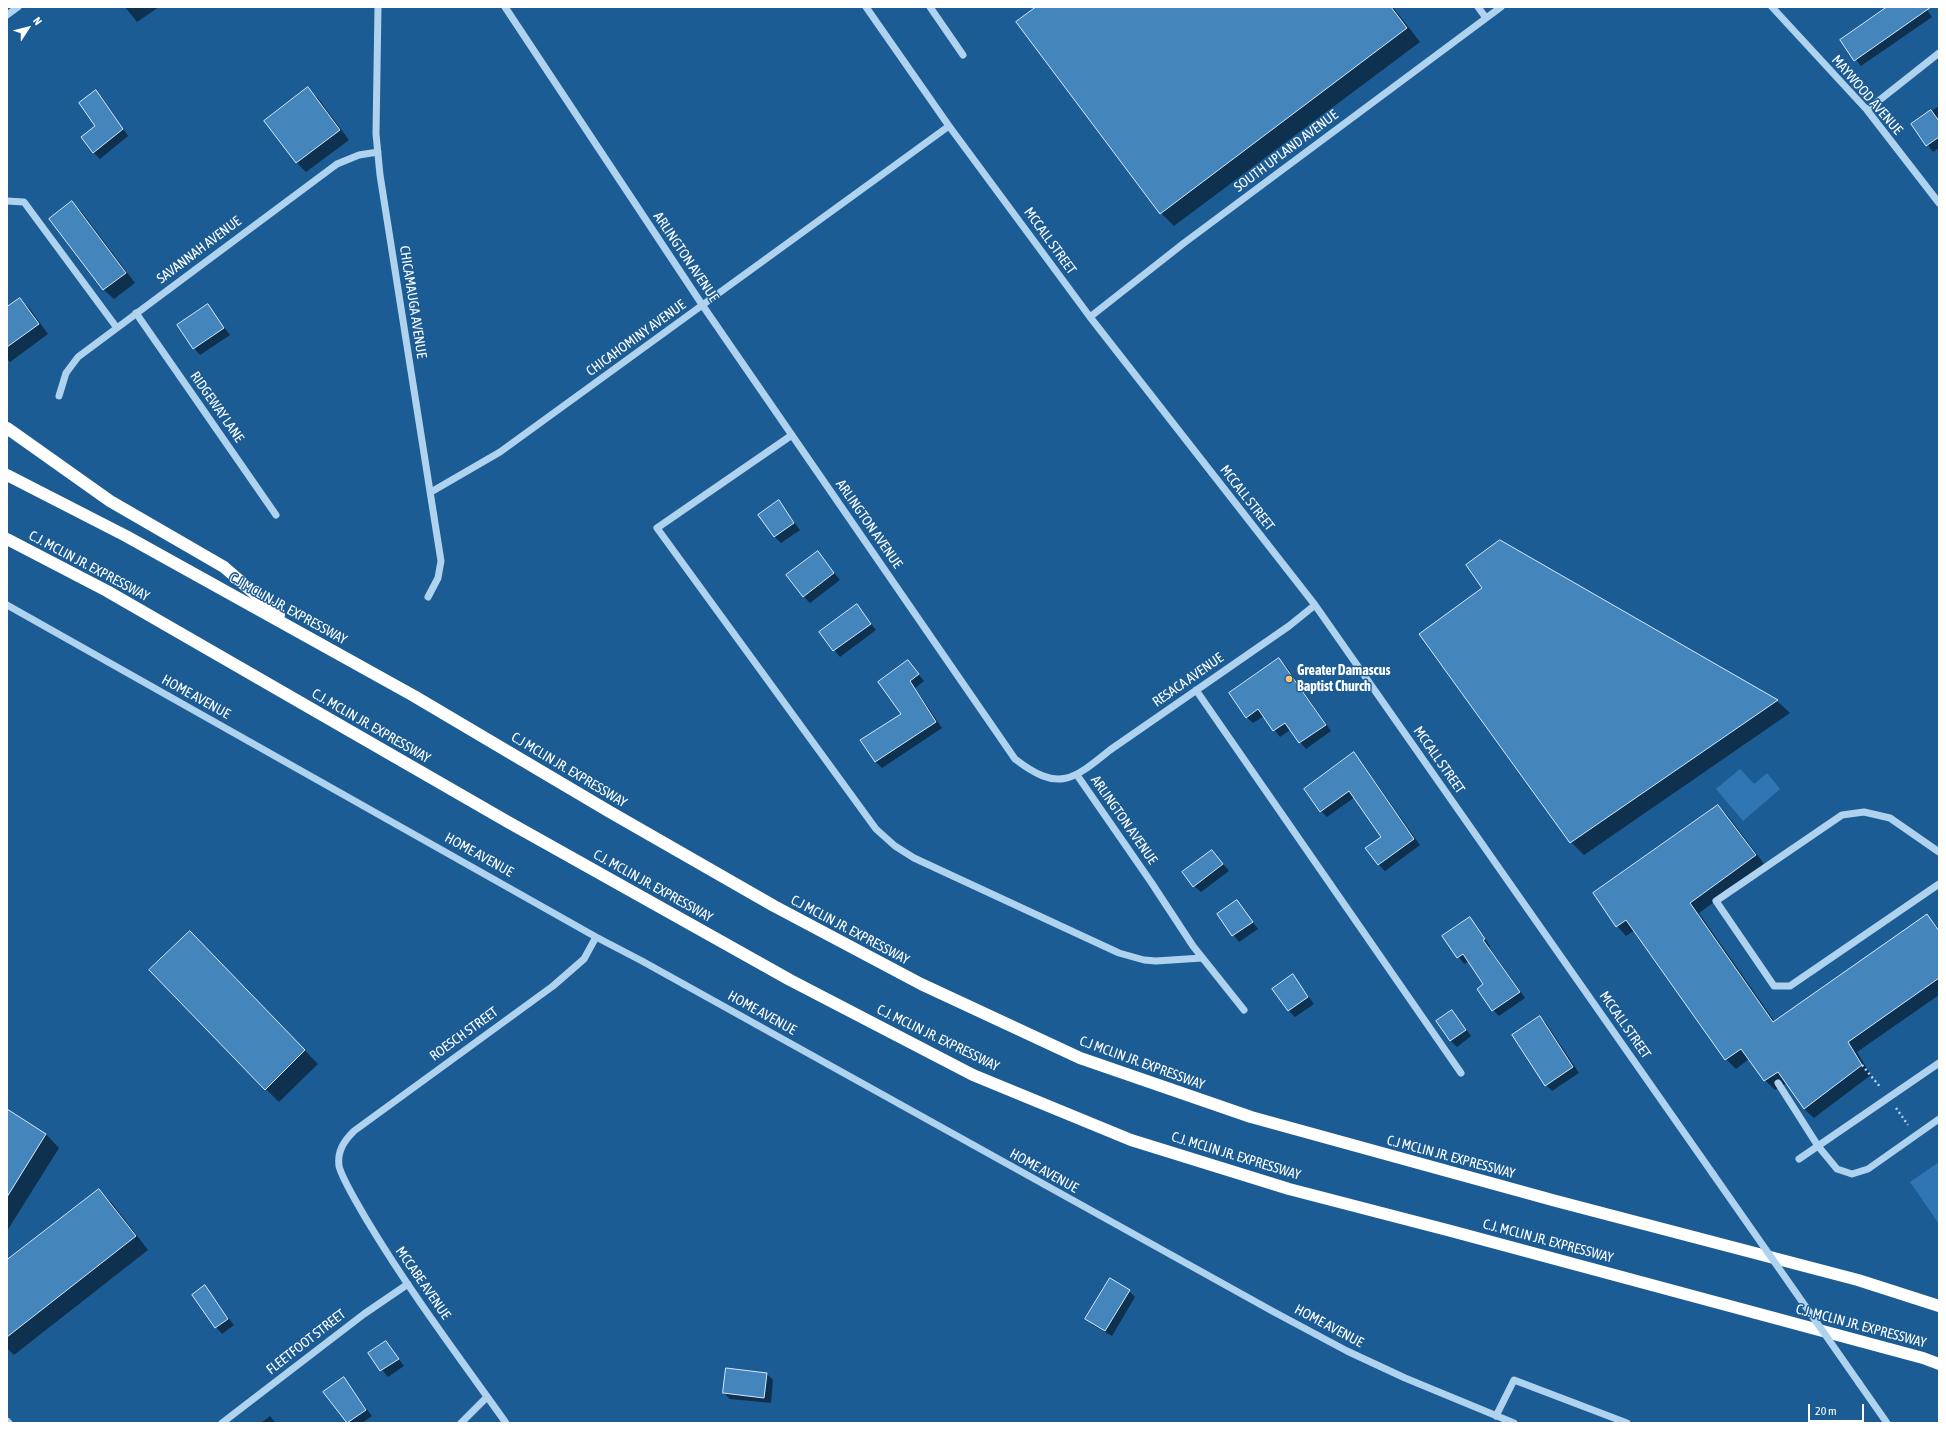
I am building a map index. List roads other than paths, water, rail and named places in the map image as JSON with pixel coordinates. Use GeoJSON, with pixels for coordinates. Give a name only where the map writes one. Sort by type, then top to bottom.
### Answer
{"type":"FeatureCollection","features":[{"type":"Feature","properties":{"kind":"highway"},"geometry":{"type":"LineString","coordinates":[[7,428],[110,501],[224,567],[298,632]]}},
{"type":"Feature","properties":{"kind":"highway","name":"C.J MCLIN JR. EXPRESSWAY"},"geometry":{"type":"LineString","coordinates":[[7,475],[126,536],[477,732],[610,812],[774,906],[921,984],[1080,1058],[1251,1117],[1858,1280],[1939,1306]]}},
{"type":"Feature","properties":{"kind":"highway","name":"C.J. MCLIN JR. EXPRESSWAY"},"geometry":{"type":"LineString","coordinates":[[7,539],[107,591],[502,818],[790,980],[973,1075],[1130,1140],[1289,1189],[1923,1358],[1939,1364]]}},
{"type":"Feature","properties":{"kind":"highway"},"geometry":{"type":"LineString","coordinates":[[1923,1358],[1939,1356]]}},
{"type":"Feature","properties":{"kind":"street"},"geometry":{"type":"LineString","coordinates":[[7,15],[18,7]]}},
{"type":"Feature","properties":{"kind":"street","name":"CHICAMAUGA AVENUE"},"geometry":{"type":"LineString","coordinates":[[378,7],[376,134],[381,183],[441,561],[438,578],[428,598]]}},
{"type":"Feature","properties":{"kind":"street","name":"ARLINGTON AVENUE"},"geometry":{"type":"LineString","coordinates":[[505,7],[703,306],[1015,759],[1030,771],[1047,778],[1058,780],[1077,776],[1104,812],[1202,958],[1244,1010]]}},
{"type":"Feature","properties":{"kind":"street","name":"MCCALL STREET"},"geometry":{"type":"LineString","coordinates":[[866,7],[949,126],[1090,317],[1315,605],[1887,1423]]}},
{"type":"Feature","properties":{"kind":"street"},"geometry":{"type":"LineString","coordinates":[[930,7],[963,54]]}},
{"type":"Feature","properties":{"kind":"street"},"geometry":{"type":"LineString","coordinates":[[1478,7],[1486,18]]}},
{"type":"Feature","properties":{"kind":"street","name":"SOUTH UPLAND AVENUE"},"geometry":{"type":"LineString","coordinates":[[1090,317],[1184,243],[1501,7]]}},
{"type":"Feature","properties":{"kind":"street","name":"MAYWOOD AVENUE"},"geometry":{"type":"LineString","coordinates":[[1772,7],[1867,110],[1939,203]]}},
{"type":"Feature","properties":{"kind":"street"},"geometry":{"type":"LineString","coordinates":[[1867,110],[1939,53]]}},
{"type":"Feature","properties":{"kind":"street","name":"CHICAHOMINY AVENUE"},"geometry":{"type":"LineString","coordinates":[[431,492],[500,452],[949,126]]}},
{"type":"Feature","properties":{"kind":"street","name":"SAVANNAH AVENUE"},"geometry":{"type":"LineString","coordinates":[[59,396],[66,373],[71,364],[78,357],[337,164],[359,155],[378,152]]}},
{"type":"Feature","properties":{"kind":"street"},"geometry":{"type":"LineString","coordinates":[[7,201],[24,202],[117,328]]}},
{"type":"Feature","properties":{"kind":"street","name":"RIDGEWAY LANE"},"geometry":{"type":"LineString","coordinates":[[136,313],[276,515]]}},
{"type":"Feature","properties":{"kind":"street"},"geometry":{"type":"LineString","coordinates":[[792,435],[656,528],[876,829],[895,846],[914,858],[1119,953],[1144,960],[1156,961],[1202,958]]}},
{"type":"Feature","properties":{"kind":"street","name":"HOME AVENUE"},"geometry":{"type":"LineString","coordinates":[[7,605],[596,938],[649,965],[1055,1192],[1340,1348],[1405,1378],[1514,1423]]}},
{"type":"Feature","properties":{"kind":"street","name":"RESACA AVENUE"},"geometry":{"type":"LineString","coordinates":[[1077,776],[1196,690],[1289,626],[1315,605]]}},
{"type":"Feature","properties":{"kind":"street"},"geometry":{"type":"LineString","coordinates":[[1196,690],[1460,1073]]}},
{"type":"Feature","properties":{"kind":"street"},"geometry":{"type":"LineString","coordinates":[[1939,852],[1890,818],[1864,812],[1842,815],[1716,901],[1774,986],[1790,986],[1939,884]]}},
{"type":"Feature","properties":{"kind":"street","name":"ROESCH STREET"},"geometry":{"type":"LineString","coordinates":[[341,1148],[345,1140],[354,1131],[553,986],[584,959],[596,938]]}},
{"type":"Feature","properties":{"kind":"street"},"geometry":{"type":"LineString","coordinates":[[1798,1159],[1939,1063]]}},
{"type":"Feature","properties":{"kind":"street"},"geometry":{"type":"LineString","coordinates":[[1778,1083],[1818,1146],[1837,1169],[1852,1174],[1868,1169],[1939,1119]]}},
{"type":"Feature","properties":{"kind":"street","name":"MCCABE AVENUE"},"geometry":{"type":"LineString","coordinates":[[341,1148],[339,1167],[356,1202],[391,1261],[506,1423]]}},
{"type":"Feature","properties":{"kind":"street","name":"FLEETFOOT STREET"},"geometry":{"type":"LineString","coordinates":[[222,1423],[364,1314],[408,1284]]}},
{"type":"Feature","properties":{"kind":"street"},"geometry":{"type":"LineString","coordinates":[[1496,1416],[1514,1380],[1627,1423]]}},
{"type":"Feature","properties":{"kind":"street"},"geometry":{"type":"LineString","coordinates":[[460,1423],[487,1397]]}},
{"type":"Feature","properties":{"kind":"place","name":"Greater Damascus Baptist Church"},"geometry":{"type":"Point","coordinates":[1289,679]}}]}
